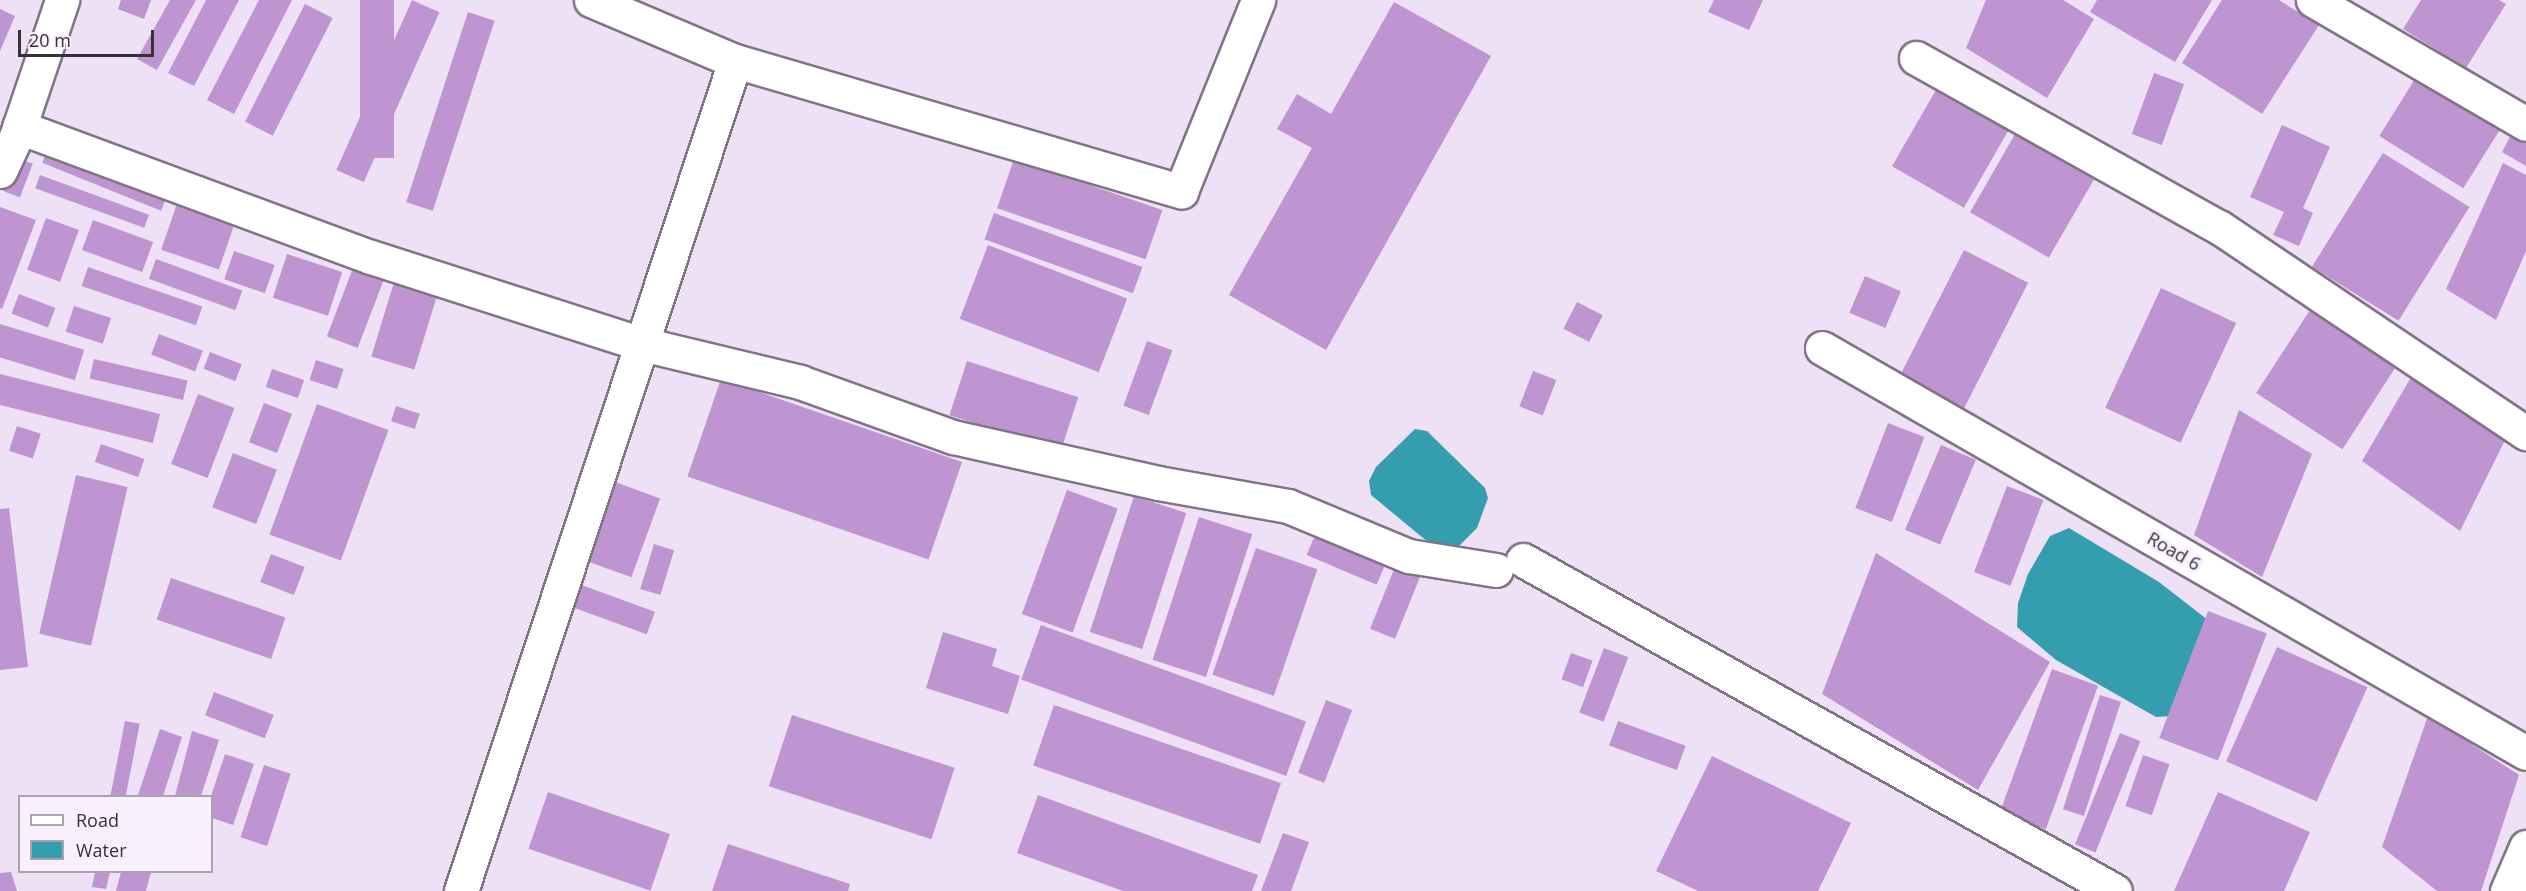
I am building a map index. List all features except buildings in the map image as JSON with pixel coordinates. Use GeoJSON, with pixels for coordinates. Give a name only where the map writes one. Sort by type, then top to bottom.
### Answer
{"type":"FeatureCollection","features":[{"type":"Feature","properties":{"kind":"street"},"geometry":{"type":"LineString","coordinates":[[0,171],[19,127],[62,0]]}},
{"type":"Feature","properties":{"kind":"street"},"geometry":{"type":"LineString","coordinates":[[591,0],[735,61],[1181,192],[1258,0]]}},
{"type":"Feature","properties":{"kind":"street"},"geometry":{"type":"LineString","coordinates":[[2313,0],[2526,124]]}},
{"type":"Feature","properties":{"kind":"street"},"geometry":{"type":"LineString","coordinates":[[1916,58],[2218,228],[2526,433]]}},
{"type":"Feature","properties":{"kind":"street"},"geometry":{"type":"LineString","coordinates":[[461,891],[735,61]]}},
{"type":"Feature","properties":{"kind":"street"},"geometry":{"type":"LineString","coordinates":[[19,127],[371,257],[642,344],[800,382],[953,437],[1158,483],[1288,506],[1409,556],[1510,565],[2115,891]]}},
{"type":"Feature","properties":{"kind":"street","name":"Road 6"},"geometry":{"type":"LineString","coordinates":[[1821,348],[2526,753]]}},
{"type":"Feature","properties":{"kind":"street"},"geometry":{"type":"LineString","coordinates":[[2507,891],[2526,848]]}},
{"type":"Feature","properties":{"kind":"water"},"geometry":{"type":"Polygon","coordinates":[[[1415,429],[1427,431],[1485,488],[1488,498],[1477,528],[1453,552],[1434,547],[1371,495],[1369,481],[1376,467],[1415,429]]]}},
{"type":"Feature","properties":{"kind":"water"},"geometry":{"type":"Polygon","coordinates":[[[2069,528],[2159,582],[2222,631],[2190,715],[2156,717],[2056,660],[2017,627],[2018,603],[2028,574],[2050,536],[2069,528]]]}}]}
